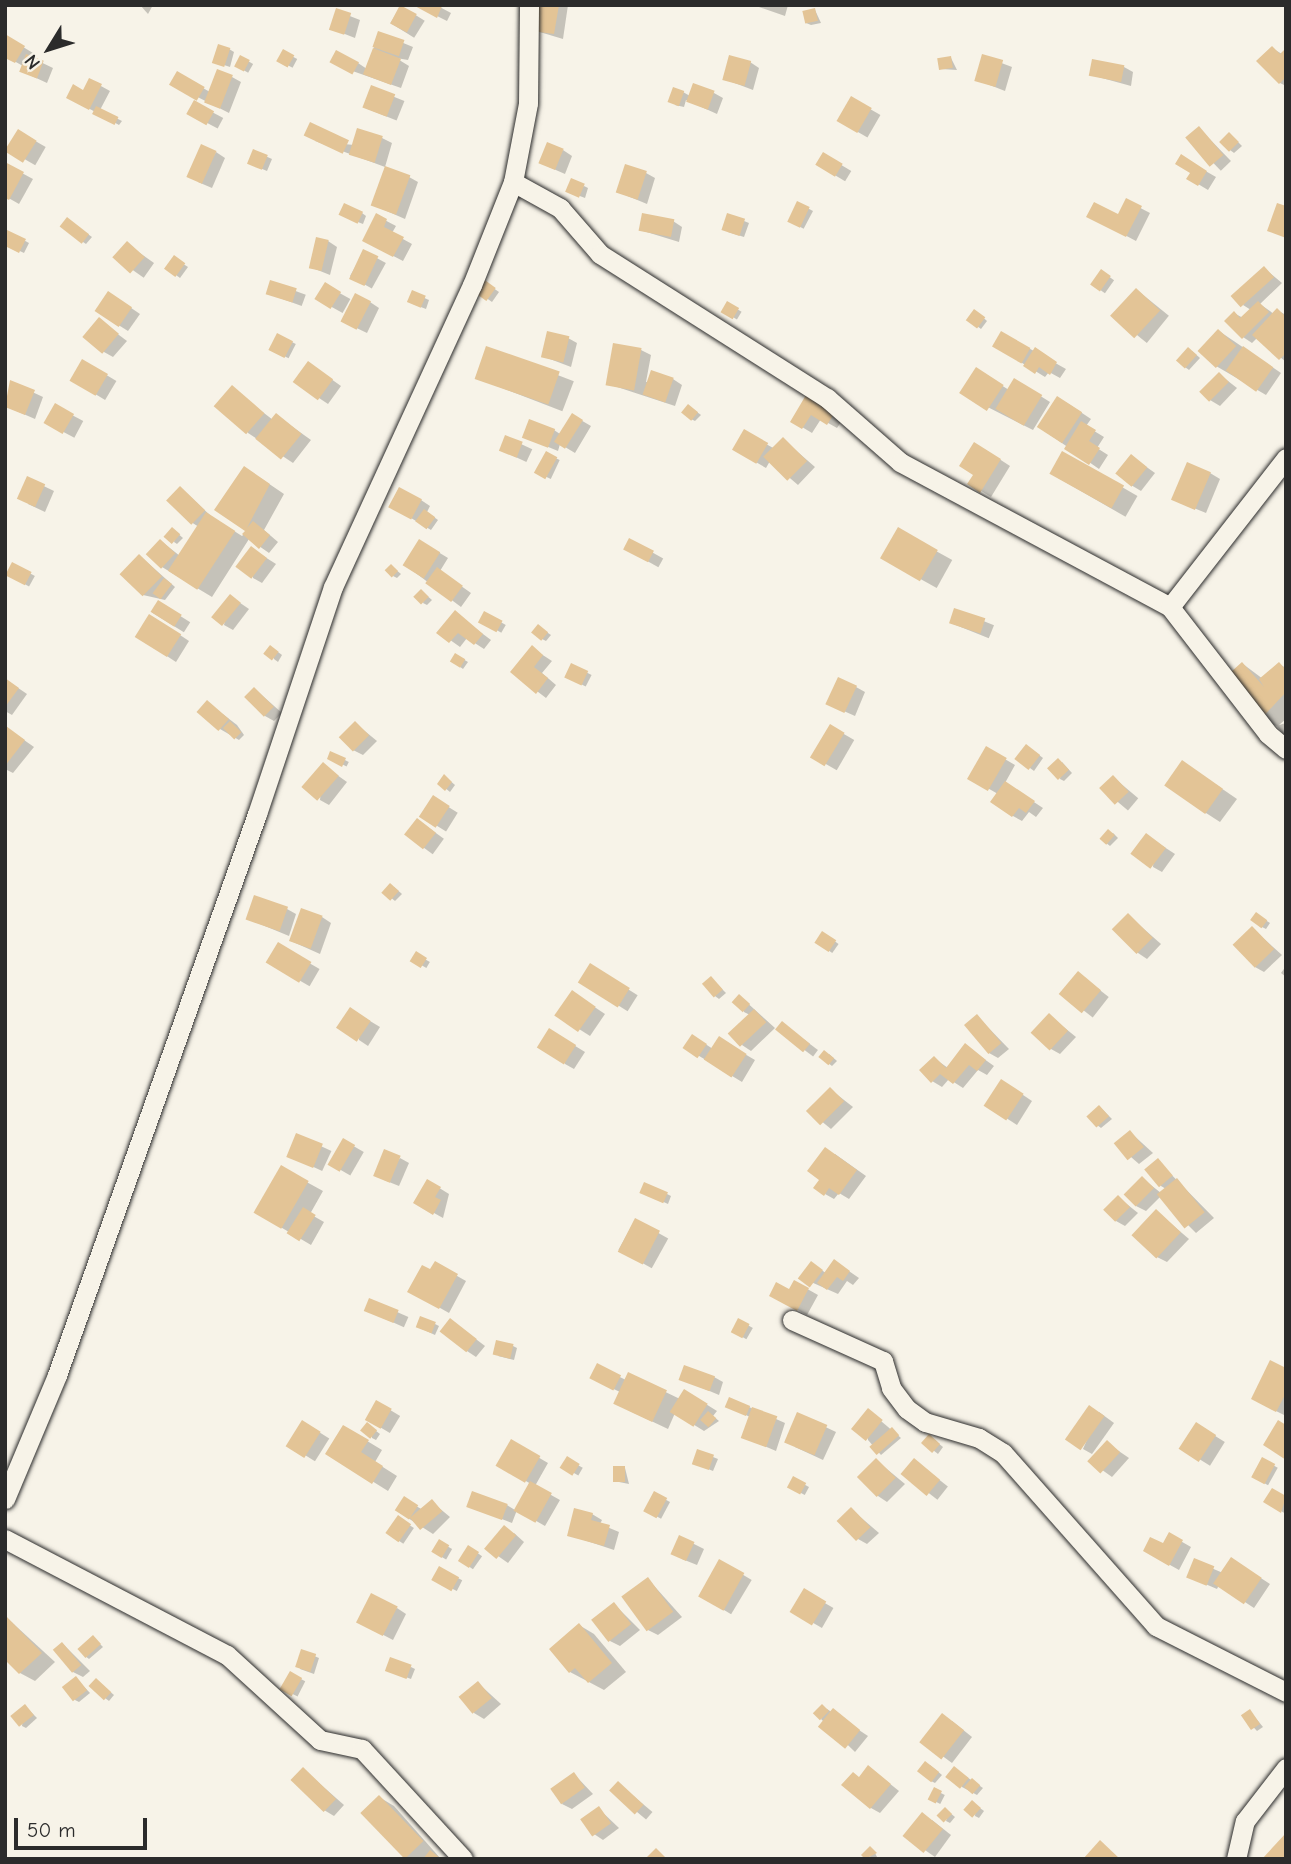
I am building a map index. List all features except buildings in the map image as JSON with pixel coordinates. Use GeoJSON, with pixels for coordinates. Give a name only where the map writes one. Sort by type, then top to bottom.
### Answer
{"type":"FeatureCollection","features":[{"type":"Feature","properties":{"kind":"street"},"geometry":{"type":"LineString","coordinates":[[5,1499],[66,1349],[257,814],[333,587],[472,285],[513,182],[528,103],[529,5]]}},
{"type":"Feature","properties":{"kind":"street"},"geometry":{"type":"LineString","coordinates":[[513,182],[560,208],[600,254],[827,398],[900,462],[1170,607],[1268,734],[1286,749]]}},
{"type":"Feature","properties":{"kind":"street"},"geometry":{"type":"LineString","coordinates":[[1170,607],[1286,458]]}},
{"type":"Feature","properties":{"kind":"street"},"geometry":{"type":"LineString","coordinates":[[792,1320],[843,1341],[860,1355],[883,1361],[891,1388],[907,1409],[925,1422],[979,1437],[1003,1453],[1156,1626],[1286,1692]]}},
{"type":"Feature","properties":{"kind":"street"},"geometry":{"type":"LineString","coordinates":[[5,1539],[97,1583],[227,1655],[320,1740],[362,1749],[463,1859]]}},
{"type":"Feature","properties":{"kind":"street"},"geometry":{"type":"LineString","coordinates":[[1241,1855],[1253,1808],[1286,1768]]}}]}
